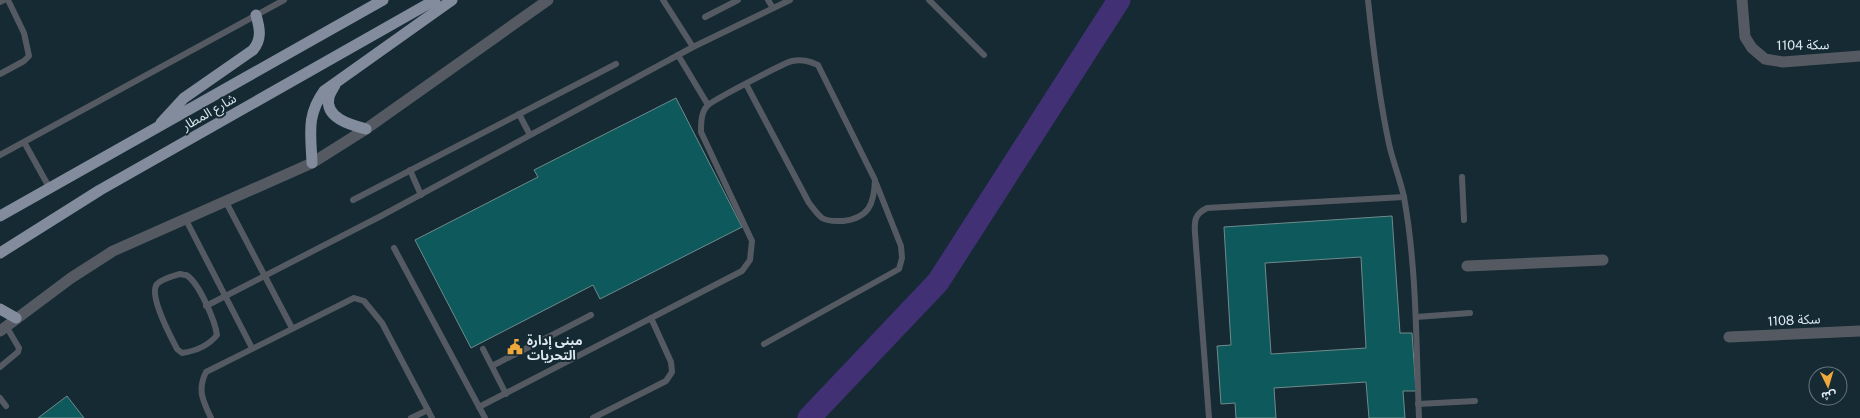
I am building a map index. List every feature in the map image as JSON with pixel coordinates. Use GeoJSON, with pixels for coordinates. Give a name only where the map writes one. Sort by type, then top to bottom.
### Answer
{"type":"FeatureCollection","features":[{"type":"Feature","properties":{"kind":"main road","name":"شارع المطار"},"geometry":{"type":"LineString","coordinates":[[0,216],[383,0]]}},
{"type":"Feature","properties":{"kind":"main road","name":"شارع المطار"},"geometry":{"type":"LineString","coordinates":[[0,252],[100,190],[435,0]]}},
{"type":"Feature","properties":{"kind":"main road"},"geometry":{"type":"LineString","coordinates":[[312,163],[312,113],[317,101],[324,91],[452,0]]}},
{"type":"Feature","properties":{"kind":"main road"},"geometry":{"type":"LineString","coordinates":[[158,128],[184,98],[252,50],[258,44],[260,28],[256,15]]}},
{"type":"Feature","properties":{"kind":"main road"},"geometry":{"type":"LineString","coordinates":[[335,84],[329,97],[330,107],[334,115],[343,122],[366,129]]}},
{"type":"Feature","properties":{"kind":"main road"},"geometry":{"type":"LineString","coordinates":[[0,309],[16,318]]}},
{"type":"Feature","properties":{"kind":"street"},"geometry":{"type":"LineString","coordinates":[[3,329],[70,278],[113,251],[312,163],[366,129],[548,0]]}},
{"type":"Feature","properties":{"kind":"street","name":"سكة 1104"},"geometry":{"type":"LineString","coordinates":[[1742,0],[1745,36],[1752,48],[1765,59],[1784,62],[1860,56]]}},
{"type":"Feature","properties":{"kind":"street"},"geometry":{"type":"LineString","coordinates":[[1467,266],[1603,260]]}},
{"type":"Feature","properties":{"kind":"street","name":"سكة 1108"},"geometry":{"type":"LineString","coordinates":[[1729,337],[1860,330]]}},
{"type":"Feature","properties":{"kind":"lane"},"geometry":{"type":"LineString","coordinates":[[0,2],[4,0]]}},
{"type":"Feature","properties":{"kind":"lane"},"geometry":{"type":"LineString","coordinates":[[0,74],[24,61],[29,56],[24,33],[8,0]]}},
{"type":"Feature","properties":{"kind":"lane"},"geometry":{"type":"LineString","coordinates":[[0,155],[284,0]]}},
{"type":"Feature","properties":{"kind":"lane"},"geometry":{"type":"LineString","coordinates":[[663,0],[692,47]]}},
{"type":"Feature","properties":{"kind":"lane"},"geometry":{"type":"LineString","coordinates":[[705,17],[738,0]]}},
{"type":"Feature","properties":{"kind":"lane"},"geometry":{"type":"LineString","coordinates":[[768,0],[772,8]]}},
{"type":"Feature","properties":{"kind":"lane"},"geometry":{"type":"LineString","coordinates":[[206,306],[530,136],[692,47],[790,0]]}},
{"type":"Feature","properties":{"kind":"lane"},"geometry":{"type":"LineString","coordinates":[[929,0],[984,55]]}},
{"type":"Feature","properties":{"kind":"lane"},"geometry":{"type":"LineString","coordinates":[[1368,0],[1389,145],[1404,197],[1415,297],[1419,418]]}},
{"type":"Feature","properties":{"kind":"lane"},"geometry":{"type":"LineString","coordinates":[[678,55],[708,105]]}},
{"type":"Feature","properties":{"kind":"lane"},"geometry":{"type":"LineString","coordinates":[[479,407],[742,271],[750,260],[752,241],[701,132],[702,118],[708,105],[791,61],[804,59],[818,66],[875,180],[901,246],[902,258],[898,269],[764,344]]}},
{"type":"Feature","properties":{"kind":"lane"},"geometry":{"type":"LineString","coordinates":[[352,200],[616,64]]}},
{"type":"Feature","properties":{"kind":"lane"},"geometry":{"type":"LineString","coordinates":[[746,84],[809,203],[820,217],[831,222],[855,220],[869,208],[875,196],[875,180]]}},
{"type":"Feature","properties":{"kind":"lane"},"geometry":{"type":"LineString","coordinates":[[519,114],[530,136]]}},
{"type":"Feature","properties":{"kind":"lane"},"geometry":{"type":"LineString","coordinates":[[24,142],[49,187]]}},
{"type":"Feature","properties":{"kind":"lane"},"geometry":{"type":"LineString","coordinates":[[410,170],[421,194]]}},
{"type":"Feature","properties":{"kind":"lane"},"geometry":{"type":"LineString","coordinates":[[1462,177],[1464,220]]}},
{"type":"Feature","properties":{"kind":"lane"},"geometry":{"type":"LineString","coordinates":[[1209,418],[1194,220],[1198,212],[1207,208],[1404,197]]}},
{"type":"Feature","properties":{"kind":"lane"},"geometry":{"type":"LineString","coordinates":[[226,202],[292,328]]}},
{"type":"Feature","properties":{"kind":"lane"},"geometry":{"type":"LineString","coordinates":[[185,218],[252,348]]}},
{"type":"Feature","properties":{"kind":"lane"},"geometry":{"type":"LineString","coordinates":[[394,248],[485,418]]}},
{"type":"Feature","properties":{"kind":"lane"},"geometry":{"type":"LineString","coordinates":[[180,274],[186,275],[195,284],[206,306],[217,335],[212,341],[197,349],[182,353],[177,349],[156,302],[154,292],[157,284],[171,276],[180,274]]}},
{"type":"Feature","properties":{"kind":"lane"},"geometry":{"type":"LineString","coordinates":[[211,418],[204,403],[201,389],[202,381],[206,372],[354,298],[364,301],[382,323],[432,418]]}},
{"type":"Feature","properties":{"kind":"lane"},"geometry":{"type":"LineString","coordinates":[[1416,317],[1470,313]]}},
{"type":"Feature","properties":{"kind":"lane"},"geometry":{"type":"LineString","coordinates":[[492,366],[592,315]]}},
{"type":"Feature","properties":{"kind":"lane"},"geometry":{"type":"LineString","coordinates":[[594,418],[666,381],[672,372],[671,362],[651,318]]}},
{"type":"Feature","properties":{"kind":"lane"},"geometry":{"type":"LineString","coordinates":[[0,367],[18,352],[19,348],[3,329]]}},
{"type":"Feature","properties":{"kind":"lane"},"geometry":{"type":"LineString","coordinates":[[483,348],[506,394]]}},
{"type":"Feature","properties":{"kind":"lane"},"geometry":{"type":"LineString","coordinates":[[0,398],[6,406]]}},
{"type":"Feature","properties":{"kind":"lane"},"geometry":{"type":"LineString","coordinates":[[1418,404],[1475,401]]}},
{"type":"Feature","properties":{"kind":"lane"},"geometry":{"type":"LineString","coordinates":[[411,418],[428,410]]}},
{"type":"Feature","properties":{"kind":"building"},"geometry":{"type":"Polygon","coordinates":[[[676,98],[742,227],[600,299],[593,285],[471,348],[415,240],[538,177],[534,170],[676,98]]]}},
{"type":"Feature","properties":{"kind":"building"},"geometry":{"type":"Polygon","coordinates":[[[1392,216],[1400,333],[1412,333],[1416,391],[1403,391],[1405,418],[1369,418],[1366,382],[1274,388],[1276,418],[1236,418],[1235,403],[1221,404],[1217,346],[1231,345],[1224,227],[1392,216]],[[1361,257],[1265,263],[1271,354],[1366,348],[1361,257]]]}},
{"type":"Feature","properties":{"kind":"building"},"geometry":{"type":"Polygon","coordinates":[[[67,396],[84,418],[38,418],[67,396]]]}},
{"type":"Feature","properties":{"kind":"waterway"},"geometry":{"type":"LineString","coordinates":[[809,418],[938,282],[1119,0]]}},
{"type":"Feature","properties":{"kind":"place","name":"مبنى إدارة التحريات"},"geometry":{"type":"Point","coordinates":[515,347]}}]}
